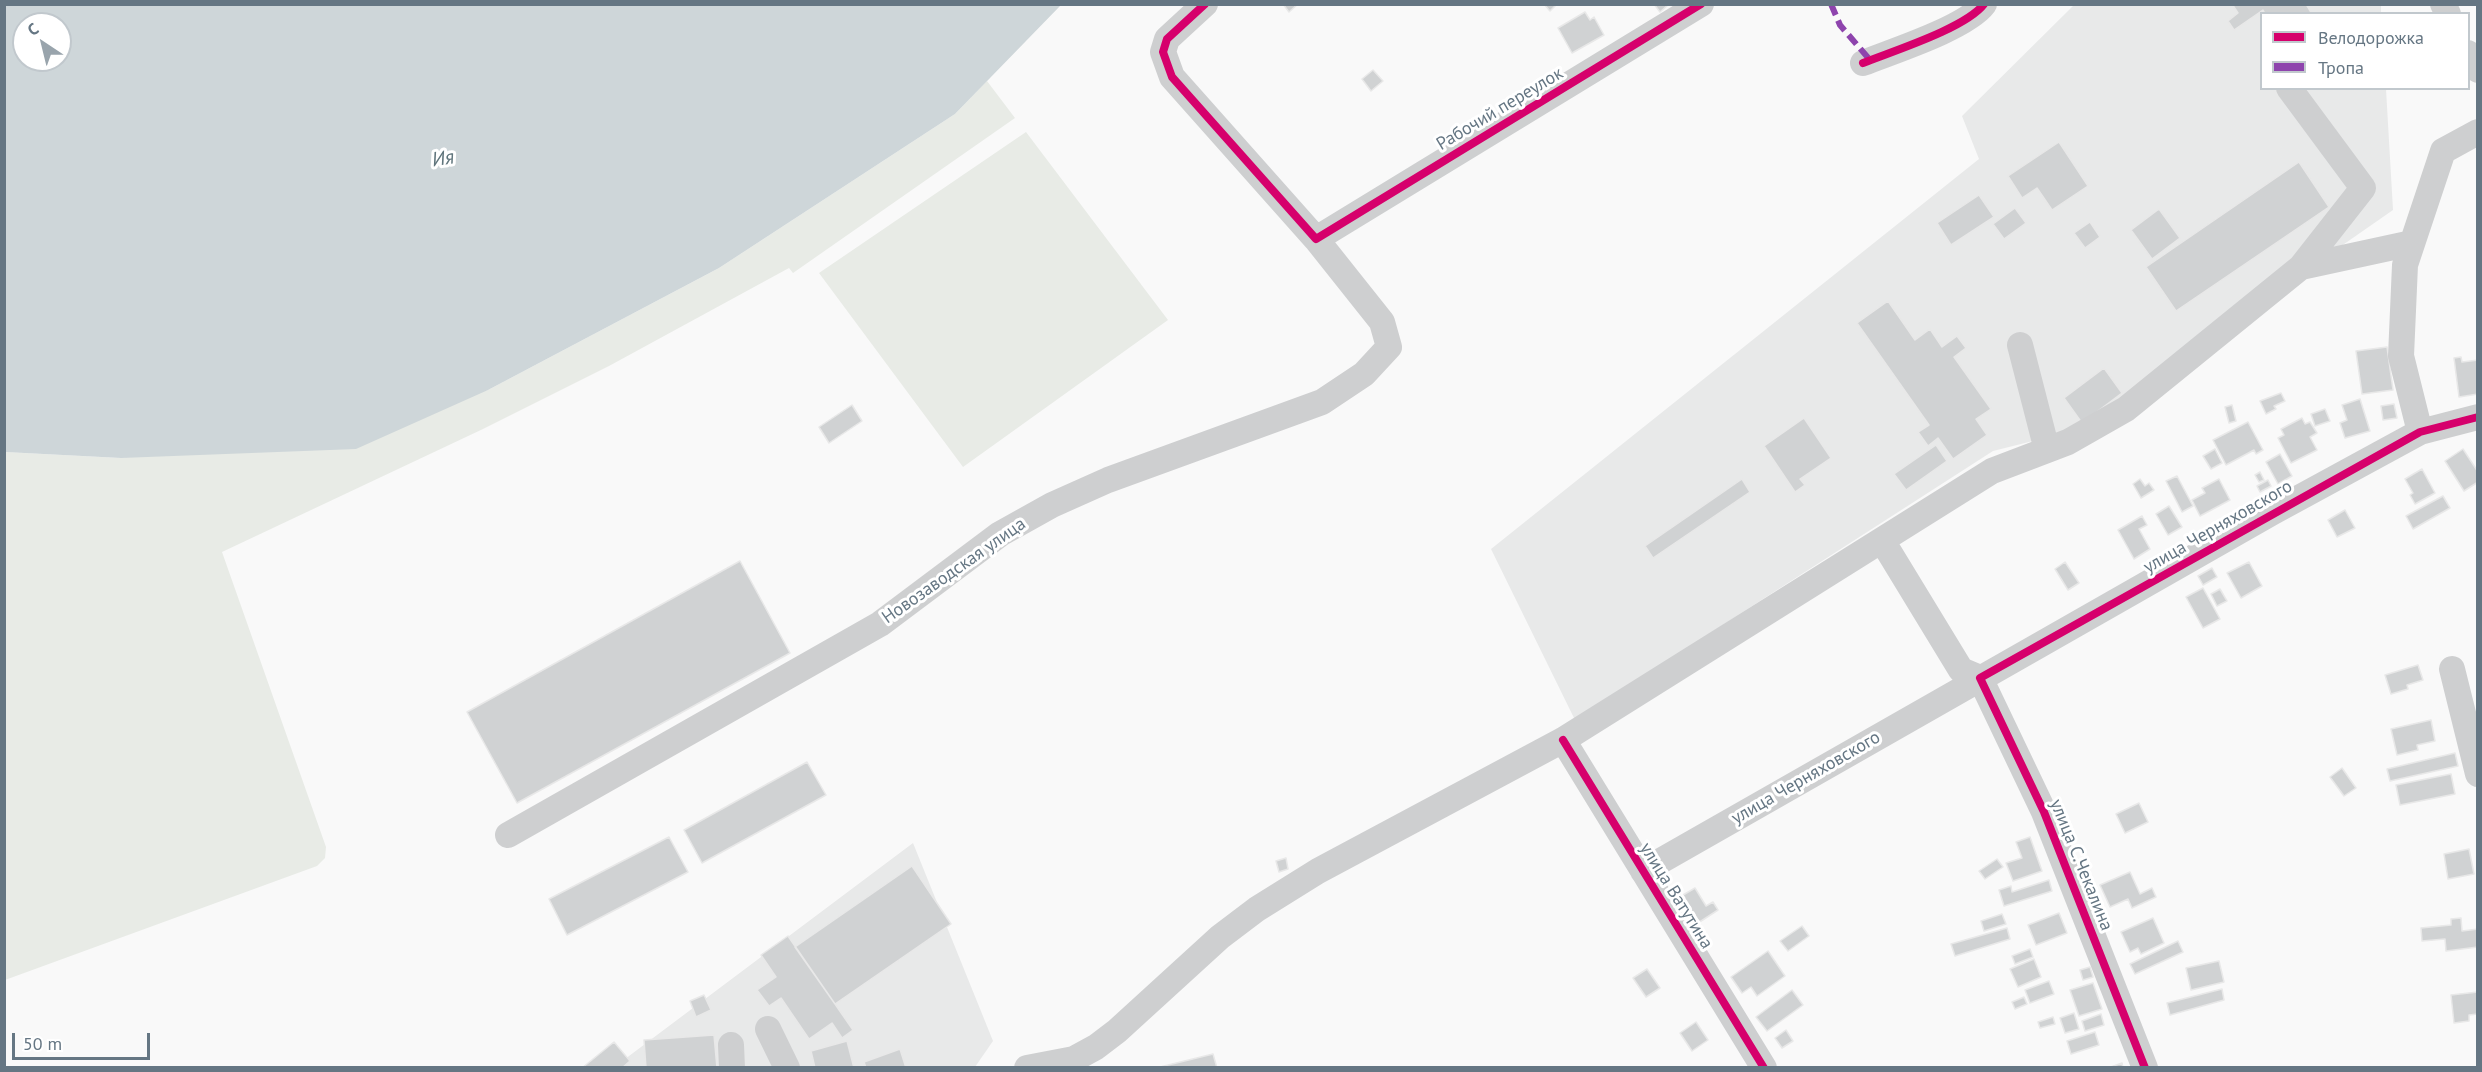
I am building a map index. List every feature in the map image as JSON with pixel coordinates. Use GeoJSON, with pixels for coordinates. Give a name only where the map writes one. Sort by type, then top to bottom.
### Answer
{"type":"FeatureCollection","features":[{"type":"Feature","properties":{"kind":"street"},"geometry":{"type":"LineString","coordinates":[[1205,4],[1167,39],[1163,52],[1173,77],[1316,239]]}},
{"type":"Feature","properties":{"kind":"street","name":"Рабочий переулок"},"geometry":{"type":"LineString","coordinates":[[1316,239],[1701,4]]}},
{"type":"Feature","properties":{"kind":"street"},"geometry":{"type":"LineString","coordinates":[[1863,63],[1942,32],[1979,11],[1984,4]]}},
{"type":"Feature","properties":{"kind":"street"},"geometry":{"type":"LineString","coordinates":[[2470,55],[2478,70]]}},
{"type":"Feature","properties":{"kind":"street"},"geometry":{"type":"LineString","coordinates":[[1027,1068],[1074,1059],[1096,1047],[1117,1031],[1220,937],[1257,909],[1318,871],[1563,740],[1883,542],[1992,471],[2067,442],[2126,409],[2301,267],[2363,188],[2290,90]]}},
{"type":"Feature","properties":{"kind":"street"},"geometry":{"type":"LineString","coordinates":[[2420,432],[2401,356],[2405,265],[2443,151],[2478,132]]}},
{"type":"Feature","properties":{"kind":"street","name":"Новозаводская улица"},"geometry":{"type":"LineString","coordinates":[[508,835],[880,624],[1000,534],[1052,505],[1108,480],[1322,402],[1364,374],[1389,347],[1382,322],[1316,239]]}},
{"type":"Feature","properties":{"kind":"street"},"geometry":{"type":"LineString","coordinates":[[2301,267],[2412,243]]}},
{"type":"Feature","properties":{"kind":"street"},"geometry":{"type":"LineString","coordinates":[[2020,345],[2047,450]]}},
{"type":"Feature","properties":{"kind":"street","name":"улица Черняховского"},"geometry":{"type":"LineString","coordinates":[[1643,871],[1980,678],[2420,432],[2478,417]]}},
{"type":"Feature","properties":{"kind":"street"},"geometry":{"type":"LineString","coordinates":[[1883,542],[1961,670],[1980,678]]}},
{"type":"Feature","properties":{"kind":"street"},"geometry":{"type":"LineString","coordinates":[[2452,669],[2478,774]]}},
{"type":"Feature","properties":{"kind":"street","name":"улица С.Чекалина"},"geometry":{"type":"LineString","coordinates":[[1980,678],[2044,812],[2145,1068]]}},
{"type":"Feature","properties":{"kind":"street","name":"улица Ватутина"},"geometry":{"type":"LineString","coordinates":[[1563,740],[1764,1068]]}},
{"type":"Feature","properties":{"kind":"street"},"geometry":{"type":"LineString","coordinates":[[768,1029],[787,1068]]}},
{"type":"Feature","properties":{"kind":"shaded area"},"geometry":{"type":"Polygon","coordinates":[[[2074,5],[2381,5],[2381,12],[2260,12],[2260,90],[2386,90],[2393,210],[2077,430],[1993,451],[1575,720],[1491,549],[1979,159],[1962,116],[2074,5]]]}},
{"type":"Feature","properties":{"kind":"shaded area"},"geometry":{"type":"Polygon","coordinates":[[[987,81],[1015,118],[793,273],[789,268],[609,366],[483,429],[222,552],[326,847],[325,858],[317,866],[5,980],[5,452],[121,458],[488,390],[719,268],[955,114],[987,81]]]}},
{"type":"Feature","properties":{"kind":"shaded area"},"geometry":{"type":"Polygon","coordinates":[[[1026,132],[1168,320],[963,467],[819,273],[1026,132]]]}},
{"type":"Feature","properties":{"kind":"shaded area"},"geometry":{"type":"Polygon","coordinates":[[[913,843],[993,1041],[975,1067],[613,1068],[913,843]]]}},
{"type":"Feature","properties":{"kind":"water","name":"Ия"},"geometry":{"type":"Polygon","coordinates":[[[5,4],[1061,5],[955,114],[719,268],[488,390],[356,449],[121,458],[5,452],[5,4]]]}},
{"type":"Feature","properties":{"kind":"building"},"geometry":{"type":"Polygon","coordinates":[[[1283,4],[1298,4],[1289,12],[1283,4]]]}},
{"type":"Feature","properties":{"kind":"building"},"geometry":{"type":"Polygon","coordinates":[[[1544,4],[1557,4],[1550,11],[1544,4]]]}},
{"type":"Feature","properties":{"kind":"building"},"geometry":{"type":"Polygon","coordinates":[[[1654,4],[1668,4],[1668,5],[1660,12],[1654,4]]]}},
{"type":"Feature","properties":{"kind":"building"},"geometry":{"type":"Polygon","coordinates":[[[2232,4],[2306,4],[2311,12],[2264,12],[2263,10],[2234,30],[2228,21],[2238,13],[2232,4]]]}},
{"type":"Feature","properties":{"kind":"building"},"geometry":{"type":"Polygon","coordinates":[[[1585,12],[1590,20],[1594,17],[1604,35],[1572,53],[1558,28],[1585,12]]]}},
{"type":"Feature","properties":{"kind":"building"},"geometry":{"type":"Polygon","coordinates":[[[1373,70],[1383,81],[1371,91],[1362,79],[1373,70]]]}},
{"type":"Feature","properties":{"kind":"building"},"geometry":{"type":"Polygon","coordinates":[[[2059,142],[2088,186],[2052,210],[2037,188],[2022,198],[2008,176],[2059,142]]]}},
{"type":"Feature","properties":{"kind":"building"},"geometry":{"type":"Polygon","coordinates":[[[2299,162],[2329,207],[2176,311],[2146,267],[2299,162]]]}},
{"type":"Feature","properties":{"kind":"building"},"geometry":{"type":"Polygon","coordinates":[[[1979,195],[1994,217],[1951,245],[1937,223],[1979,195]]]}},
{"type":"Feature","properties":{"kind":"building"},"geometry":{"type":"Polygon","coordinates":[[[2015,208],[2026,223],[2004,239],[1993,224],[2015,208]]]}},
{"type":"Feature","properties":{"kind":"building"},"geometry":{"type":"Polygon","coordinates":[[[2159,209],[2180,238],[2152,259],[2131,230],[2159,209]]]}},
{"type":"Feature","properties":{"kind":"building"},"geometry":{"type":"Polygon","coordinates":[[[2090,222],[2100,237],[2085,248],[2074,233],[2090,222]]]}},
{"type":"Feature","properties":{"kind":"building"},"geometry":{"type":"Polygon","coordinates":[[[1888,301],[1915,340],[1930,329],[1942,347],[1957,336],[1966,348],[1954,357],[1991,409],[1976,419],[1987,435],[1953,459],[1938,438],[1928,446],[1918,432],[1929,425],[1857,323],[1888,301]]]}},
{"type":"Feature","properties":{"kind":"building"},"geometry":{"type":"Polygon","coordinates":[[[2387,347],[2393,390],[2362,394],[2356,351],[2387,347]]]}},
{"type":"Feature","properties":{"kind":"building"},"geometry":{"type":"Polygon","coordinates":[[[2461,357],[2462,362],[2478,360],[2478,394],[2459,397],[2454,358],[2461,357]]]}},
{"type":"Feature","properties":{"kind":"building"},"geometry":{"type":"Polygon","coordinates":[[[2104,368],[2122,393],[2082,423],[2064,398],[2104,368]]]}},
{"type":"Feature","properties":{"kind":"building"},"geometry":{"type":"Polygon","coordinates":[[[2281,393],[2285,401],[2274,406],[2276,409],[2266,414],[2260,401],[2281,393]]]}},
{"type":"Feature","properties":{"kind":"building"},"geometry":{"type":"Polygon","coordinates":[[[2360,399],[2370,431],[2345,438],[2340,423],[2347,420],[2342,405],[2360,399]]]}},
{"type":"Feature","properties":{"kind":"building"},"geometry":{"type":"Polygon","coordinates":[[[2394,404],[2397,418],[2383,420],[2381,406],[2394,404]]]}},
{"type":"Feature","properties":{"kind":"building"},"geometry":{"type":"Polygon","coordinates":[[[852,405],[862,421],[829,443],[819,427],[852,405]]]}},
{"type":"Feature","properties":{"kind":"building"},"geometry":{"type":"Polygon","coordinates":[[[2232,405],[2236,421],[2229,423],[2225,407],[2232,405]]]}},
{"type":"Feature","properties":{"kind":"building"},"geometry":{"type":"Polygon","coordinates":[[[2325,409],[2330,421],[2315,426],[2311,414],[2325,409]]]}},
{"type":"Feature","properties":{"kind":"building"},"geometry":{"type":"Polygon","coordinates":[[[1804,418],[1831,458],[1800,479],[1805,485],[1795,492],[1764,446],[1804,418]]]}},
{"type":"Feature","properties":{"kind":"building"},"geometry":{"type":"Polygon","coordinates":[[[2302,418],[2305,424],[2310,422],[2317,433],[2310,437],[2317,450],[2291,463],[2278,438],[2284,435],[2281,429],[2302,418]]]}},
{"type":"Feature","properties":{"kind":"building"},"geometry":{"type":"Polygon","coordinates":[[[2248,422],[2263,450],[2256,454],[2254,450],[2226,465],[2213,440],[2248,422]]]}},
{"type":"Feature","properties":{"kind":"building"},"geometry":{"type":"Polygon","coordinates":[[[1936,445],[1947,461],[1906,490],[1894,474],[1936,445]]]}},
{"type":"Feature","properties":{"kind":"building"},"geometry":{"type":"Polygon","coordinates":[[[2215,449],[2222,463],[2211,469],[2203,456],[2215,449]]]}},
{"type":"Feature","properties":{"kind":"building"},"geometry":{"type":"Polygon","coordinates":[[[2463,449],[2478,472],[2478,482],[2464,491],[2445,461],[2463,449]]]}},
{"type":"Feature","properties":{"kind":"building"},"geometry":{"type":"Polygon","coordinates":[[[2280,454],[2292,476],[2278,484],[2266,462],[2280,454]]]}},
{"type":"Feature","properties":{"kind":"building"},"geometry":{"type":"Polygon","coordinates":[[[2422,469],[2435,493],[2415,504],[2410,495],[2413,493],[2405,479],[2422,469]]]}},
{"type":"Feature","properties":{"kind":"building"},"geometry":{"type":"Polygon","coordinates":[[[2260,472],[2264,480],[2259,482],[2255,475],[2260,472]]]}},
{"type":"Feature","properties":{"kind":"building"},"geometry":{"type":"Polygon","coordinates":[[[2177,476],[2193,506],[2182,512],[2166,481],[2177,476]]]}},
{"type":"Feature","properties":{"kind":"building"},"geometry":{"type":"Polygon","coordinates":[[[1742,479],[1750,492],[1653,558],[1645,546],[1742,479]]]}},
{"type":"Feature","properties":{"kind":"building"},"geometry":{"type":"Polygon","coordinates":[[[2140,479],[2145,486],[2149,483],[2154,490],[2141,498],[2133,484],[2140,479]]]}},
{"type":"Feature","properties":{"kind":"building"},"geometry":{"type":"Polygon","coordinates":[[[2219,479],[2230,500],[2200,516],[2192,500],[2205,493],[2202,488],[2219,479]]]}},
{"type":"Feature","properties":{"kind":"building"},"geometry":{"type":"Polygon","coordinates":[[[2268,480],[2271,486],[2260,492],[2257,486],[2268,480]]]}},
{"type":"Feature","properties":{"kind":"building"},"geometry":{"type":"Polygon","coordinates":[[[2443,496],[2450,508],[2413,529],[2406,516],[2443,496]]]}},
{"type":"Feature","properties":{"kind":"building"},"geometry":{"type":"Polygon","coordinates":[[[2169,506],[2182,527],[2168,535],[2156,514],[2169,506]]]}},
{"type":"Feature","properties":{"kind":"building"},"geometry":{"type":"Polygon","coordinates":[[[2345,510],[2355,528],[2337,537],[2328,520],[2345,510]]]}},
{"type":"Feature","properties":{"kind":"building"},"geometry":{"type":"Polygon","coordinates":[[[2142,516],[2147,525],[2139,529],[2150,549],[2134,559],[2118,530],[2142,516]]]}},
{"type":"Feature","properties":{"kind":"building"},"geometry":{"type":"Polygon","coordinates":[[[740,561],[790,653],[517,803],[467,712],[740,561]]]}},
{"type":"Feature","properties":{"kind":"building"},"geometry":{"type":"Polygon","coordinates":[[[2065,562],[2079,583],[2068,590],[2055,569],[2065,562]]]}},
{"type":"Feature","properties":{"kind":"building"},"geometry":{"type":"Polygon","coordinates":[[[2249,562],[2262,586],[2241,598],[2227,573],[2249,562]]]}},
{"type":"Feature","properties":{"kind":"building"},"geometry":{"type":"Polygon","coordinates":[[[2212,568],[2217,577],[2203,585],[2198,576],[2212,568]]]}},
{"type":"Feature","properties":{"kind":"building"},"geometry":{"type":"Polygon","coordinates":[[[2203,588],[2220,619],[2203,628],[2186,597],[2203,588]]]}},
{"type":"Feature","properties":{"kind":"building"},"geometry":{"type":"Polygon","coordinates":[[[2220,589],[2227,601],[2217,606],[2211,594],[2220,589]]]}},
{"type":"Feature","properties":{"kind":"building"},"geometry":{"type":"Polygon","coordinates":[[[2418,665],[2423,680],[2407,685],[2408,689],[2391,694],[2385,675],[2418,665]]]}},
{"type":"Feature","properties":{"kind":"building"},"geometry":{"type":"Polygon","coordinates":[[[2431,720],[2435,741],[2417,745],[2418,750],[2397,755],[2391,729],[2431,720]]]}},
{"type":"Feature","properties":{"kind":"building"},"geometry":{"type":"Polygon","coordinates":[[[2455,753],[2458,766],[2390,781],[2387,769],[2455,753]]]}},
{"type":"Feature","properties":{"kind":"building"},"geometry":{"type":"Polygon","coordinates":[[[807,762],[826,795],[702,863],[684,830],[807,762]]]}},
{"type":"Feature","properties":{"kind":"building"},"geometry":{"type":"Polygon","coordinates":[[[2342,768],[2356,788],[2344,796],[2330,777],[2342,768]]]}},
{"type":"Feature","properties":{"kind":"building"},"geometry":{"type":"Polygon","coordinates":[[[2451,774],[2455,794],[2400,805],[2396,785],[2451,774]]]}},
{"type":"Feature","properties":{"kind":"building"},"geometry":{"type":"Polygon","coordinates":[[[2139,803],[2148,822],[2125,833],[2116,814],[2139,803]]]}},
{"type":"Feature","properties":{"kind":"building"},"geometry":{"type":"Polygon","coordinates":[[[669,837],[688,872],[567,935],[549,899],[669,837]]]}},
{"type":"Feature","properties":{"kind":"building"},"geometry":{"type":"Polygon","coordinates":[[[2030,837],[2042,871],[2013,881],[2006,863],[2022,858],[2016,842],[2030,837]]]}},
{"type":"Feature","properties":{"kind":"building"},"geometry":{"type":"Polygon","coordinates":[[[2469,849],[2474,874],[2448,879],[2444,854],[2469,849]]]}},
{"type":"Feature","properties":{"kind":"building"},"geometry":{"type":"Polygon","coordinates":[[[1286,858],[1288,869],[1279,872],[1276,861],[1286,858]]]}},
{"type":"Feature","properties":{"kind":"building"},"geometry":{"type":"Polygon","coordinates":[[[1997,859],[2003,867],[1985,879],[1979,871],[1997,859]]]}},
{"type":"Feature","properties":{"kind":"building"},"geometry":{"type":"Polygon","coordinates":[[[912,866],[951,924],[835,1004],[795,947],[912,866]]]}},
{"type":"Feature","properties":{"kind":"building"},"geometry":{"type":"Polygon","coordinates":[[[2130,872],[2140,894],[2152,888],[2156,897],[2132,908],[2128,899],[2110,907],[2100,885],[2130,872]]]}},
{"type":"Feature","properties":{"kind":"building"},"geometry":{"type":"Polygon","coordinates":[[[2049,880],[2052,891],[2004,906],[1999,890],[2011,886],[2012,892],[2049,880]]]}},
{"type":"Feature","properties":{"kind":"building"},"geometry":{"type":"Polygon","coordinates":[[[1695,888],[1706,906],[1713,902],[1718,910],[1695,925],[1678,898],[1695,888]]]}},
{"type":"Feature","properties":{"kind":"building"},"geometry":{"type":"Polygon","coordinates":[[[2059,913],[2067,933],[2036,945],[2028,925],[2059,913]]]}},
{"type":"Feature","properties":{"kind":"building"},"geometry":{"type":"Polygon","coordinates":[[[2002,914],[2006,924],[1984,931],[1981,921],[2002,914]]]}},
{"type":"Feature","properties":{"kind":"building"},"geometry":{"type":"Polygon","coordinates":[[[2153,918],[2164,943],[2141,954],[2138,948],[2130,952],[2121,932],[2153,918]]]}},
{"type":"Feature","properties":{"kind":"building"},"geometry":{"type":"Polygon","coordinates":[[[2461,918],[2462,931],[2478,929],[2478,947],[2446,951],[2445,939],[2422,941],[2421,928],[2451,925],[2451,919],[2461,918]]]}},
{"type":"Feature","properties":{"kind":"building"},"geometry":{"type":"Polygon","coordinates":[[[1802,926],[1809,936],[1788,951],[1780,941],[1802,926]]]}},
{"type":"Feature","properties":{"kind":"building"},"geometry":{"type":"Polygon","coordinates":[[[2007,928],[2010,939],[1955,956],[1951,944],[2007,928]]]}},
{"type":"Feature","properties":{"kind":"building"},"geometry":{"type":"Polygon","coordinates":[[[788,936],[853,1030],[842,1038],[832,1023],[809,1039],[781,998],[769,1006],[757,990],[776,977],[761,955],[788,936]]]}},
{"type":"Feature","properties":{"kind":"building"},"geometry":{"type":"Polygon","coordinates":[[[2178,941],[2183,952],[2135,974],[2130,964],[2178,941]]]}},
{"type":"Feature","properties":{"kind":"building"},"geometry":{"type":"Polygon","coordinates":[[[2030,949],[2033,957],[2015,964],[2012,956],[2030,949]]]}},
{"type":"Feature","properties":{"kind":"building"},"geometry":{"type":"Polygon","coordinates":[[[1768,951],[1785,976],[1757,996],[1751,987],[1742,993],[1731,977],[1768,951]]]}},
{"type":"Feature","properties":{"kind":"building"},"geometry":{"type":"Polygon","coordinates":[[[2034,959],[2041,977],[2018,987],[2010,969],[2034,959]]]}},
{"type":"Feature","properties":{"kind":"building"},"geometry":{"type":"Polygon","coordinates":[[[2219,961],[2224,982],[2191,990],[2186,968],[2219,961]]]}},
{"type":"Feature","properties":{"kind":"building"},"geometry":{"type":"Polygon","coordinates":[[[2090,967],[2093,977],[2083,980],[2080,970],[2090,967]]]}},
{"type":"Feature","properties":{"kind":"building"},"geometry":{"type":"Polygon","coordinates":[[[1647,969],[1660,988],[1646,997],[1633,978],[1647,969]]]}},
{"type":"Feature","properties":{"kind":"building"},"geometry":{"type":"Polygon","coordinates":[[[2049,981],[2054,994],[2030,1003],[2025,990],[2049,981]]]}},
{"type":"Feature","properties":{"kind":"building"},"geometry":{"type":"Polygon","coordinates":[[[2093,983],[2102,1009],[2079,1016],[2070,990],[2093,983]]]}},
{"type":"Feature","properties":{"kind":"building"},"geometry":{"type":"Polygon","coordinates":[[[2222,989],[2224,1000],[2170,1015],[2167,1003],[2222,989]]]}},
{"type":"Feature","properties":{"kind":"building"},"geometry":{"type":"Polygon","coordinates":[[[1792,990],[1803,1005],[1767,1031],[1756,1017],[1792,990]]]}},
{"type":"Feature","properties":{"kind":"building"},"geometry":{"type":"Polygon","coordinates":[[[2478,992],[2478,1014],[2469,1015],[2469,1021],[2454,1023],[2451,995],[2478,992]]]}},
{"type":"Feature","properties":{"kind":"building"},"geometry":{"type":"Polygon","coordinates":[[[704,995],[711,1010],[696,1017],[690,1001],[704,995]]]}},
{"type":"Feature","properties":{"kind":"building"},"geometry":{"type":"Polygon","coordinates":[[[2024,997],[2027,1004],[2015,1009],[2012,1002],[2024,997]]]}},
{"type":"Feature","properties":{"kind":"building"},"geometry":{"type":"Polygon","coordinates":[[[2074,1013],[2079,1029],[2065,1033],[2060,1018],[2074,1013]]]}},
{"type":"Feature","properties":{"kind":"building"},"geometry":{"type":"Polygon","coordinates":[[[2101,1014],[2104,1025],[2085,1031],[2082,1021],[2101,1014]]]}},
{"type":"Feature","properties":{"kind":"building"},"geometry":{"type":"Polygon","coordinates":[[[2053,1017],[2055,1024],[2040,1028],[2038,1022],[2053,1017]]]}},
{"type":"Feature","properties":{"kind":"building"},"geometry":{"type":"Polygon","coordinates":[[[1696,1022],[1708,1040],[1692,1051],[1680,1033],[1696,1022]]]}},
{"type":"Feature","properties":{"kind":"building"},"geometry":{"type":"Polygon","coordinates":[[[1786,1030],[1793,1041],[1782,1048],[1775,1038],[1786,1030]]]}},
{"type":"Feature","properties":{"kind":"building"},"geometry":{"type":"Polygon","coordinates":[[[2095,1032],[2099,1045],[2071,1054],[2067,1041],[2095,1032]]]}},
{"type":"Feature","properties":{"kind":"building"},"geometry":{"type":"Polygon","coordinates":[[[714,1035],[717,1068],[646,1068],[644,1040],[714,1035]]]}},
{"type":"Feature","properties":{"kind":"building"},"geometry":{"type":"Polygon","coordinates":[[[847,1041],[854,1068],[815,1068],[811,1051],[847,1041]]]}},
{"type":"Feature","properties":{"kind":"building"},"geometry":{"type":"Polygon","coordinates":[[[614,1042],[630,1061],[622,1068],[582,1068],[614,1042]]]}},
{"type":"Feature","properties":{"kind":"building"},"geometry":{"type":"Polygon","coordinates":[[[900,1049],[906,1068],[866,1068],[864,1062],[900,1049]]]}},
{"type":"Feature","properties":{"kind":"building"},"geometry":{"type":"Polygon","coordinates":[[[1213,1054],[1217,1068],[1156,1068],[1213,1054]]]}},
{"type":"Feature","properties":{"kind":"building"},"geometry":{"type":"Polygon","coordinates":[[[2122,1063],[2123,1068],[2108,1068],[2122,1063]]]}},
{"type":"Feature","properties":{"kind":"marked path"},"geometry":{"type":"LineString","coordinates":[[1831,4],[1840,25],[1870,60]]}},
{"type":"Feature","properties":{"kind":"cycle path"},"geometry":{"type":"LineString","coordinates":[[1205,4],[1167,39],[1163,52],[1172,77],[1316,239],[1701,4]]}},
{"type":"Feature","properties":{"kind":"cycle path"},"geometry":{"type":"LineString","coordinates":[[1863,63],[1946,30],[1962,22],[1984,4]]}},
{"type":"Feature","properties":{"kind":"cycle path"},"geometry":{"type":"LineString","coordinates":[[2145,1068],[2044,812],[1980,678],[2420,432],[2478,417]]}},
{"type":"Feature","properties":{"kind":"cycle path"},"geometry":{"type":"LineString","coordinates":[[1563,740],[1764,1068]]}}]}
